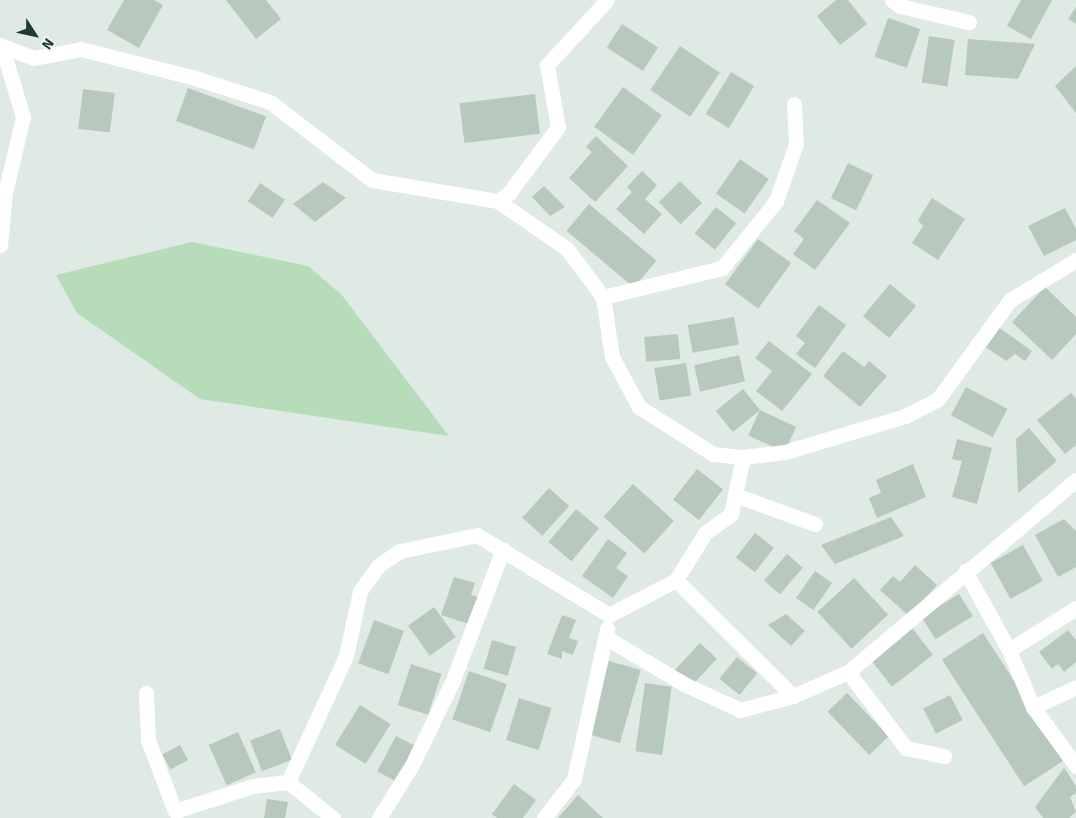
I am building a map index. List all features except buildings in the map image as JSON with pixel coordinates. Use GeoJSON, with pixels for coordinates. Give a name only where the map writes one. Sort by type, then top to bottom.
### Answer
{"type":"FeatureCollection","features":[{"type":"Feature","properties":{"kind":"street"},"geometry":{"type":"LineString","coordinates":[[498,201],[509,192],[558,127],[547,65],[607,0]]}},
{"type":"Feature","properties":{"kind":"street"},"geometry":{"type":"LineString","coordinates":[[892,0],[900,6],[969,22]]}},
{"type":"Feature","properties":{"kind":"street"},"geometry":{"type":"LineString","coordinates":[[1,46],[34,58],[80,49],[192,77],[270,102],[372,180],[498,201],[567,248],[603,297],[612,357],[639,407],[713,454],[743,457],[785,452],[906,416],[938,399],[1010,300],[1076,260]]}},
{"type":"Feature","properties":{"kind":"street"},"geometry":{"type":"LineString","coordinates":[[0,245],[5,193],[23,117],[1,46]]}},
{"type":"Feature","properties":{"kind":"street"},"geometry":{"type":"LineString","coordinates":[[603,297],[722,268],[776,202],[796,144],[794,104]]}},
{"type":"Feature","properties":{"kind":"street"},"geometry":{"type":"LineString","coordinates":[[609,615],[676,580],[706,534],[731,514],[743,457]]}},
{"type":"Feature","properties":{"kind":"street"},"geometry":{"type":"LineString","coordinates":[[606,637],[686,685],[740,710],[793,696],[848,672],[965,571],[1076,480]]}},
{"type":"Feature","properties":{"kind":"street"},"geometry":{"type":"LineString","coordinates":[[735,495],[815,524]]}},
{"type":"Feature","properties":{"kind":"street"},"geometry":{"type":"LineString","coordinates":[[288,782],[346,656],[360,592],[379,565],[400,551],[477,535],[503,549],[609,615]]}},
{"type":"Feature","properties":{"kind":"street"},"geometry":{"type":"LineString","coordinates":[[379,818],[412,765],[453,680],[503,549]]}},
{"type":"Feature","properties":{"kind":"street"},"geometry":{"type":"LineString","coordinates":[[965,571],[1009,650],[1033,707],[1076,766]]}},
{"type":"Feature","properties":{"kind":"street"},"geometry":{"type":"LineString","coordinates":[[676,580],[793,696]]}},
{"type":"Feature","properties":{"kind":"street"},"geometry":{"type":"LineString","coordinates":[[1009,650],[1076,608]]}},
{"type":"Feature","properties":{"kind":"street"},"geometry":{"type":"LineString","coordinates":[[544,818],[574,779],[606,637],[609,615]]}},
{"type":"Feature","properties":{"kind":"street"},"geometry":{"type":"LineString","coordinates":[[848,672],[906,748],[944,756]]}},
{"type":"Feature","properties":{"kind":"street"},"geometry":{"type":"LineString","coordinates":[[1033,707],[1076,687]]}},
{"type":"Feature","properties":{"kind":"street"},"geometry":{"type":"LineString","coordinates":[[146,693],[148,740],[175,811],[253,786],[288,782],[333,818]]}},
{"type":"Feature","properties":{"kind":"green space"},"geometry":{"type":"Polygon","coordinates":[[[192,242],[308,266],[341,294],[449,436],[200,399],[77,313],[56,275],[192,242]]]}}]}
